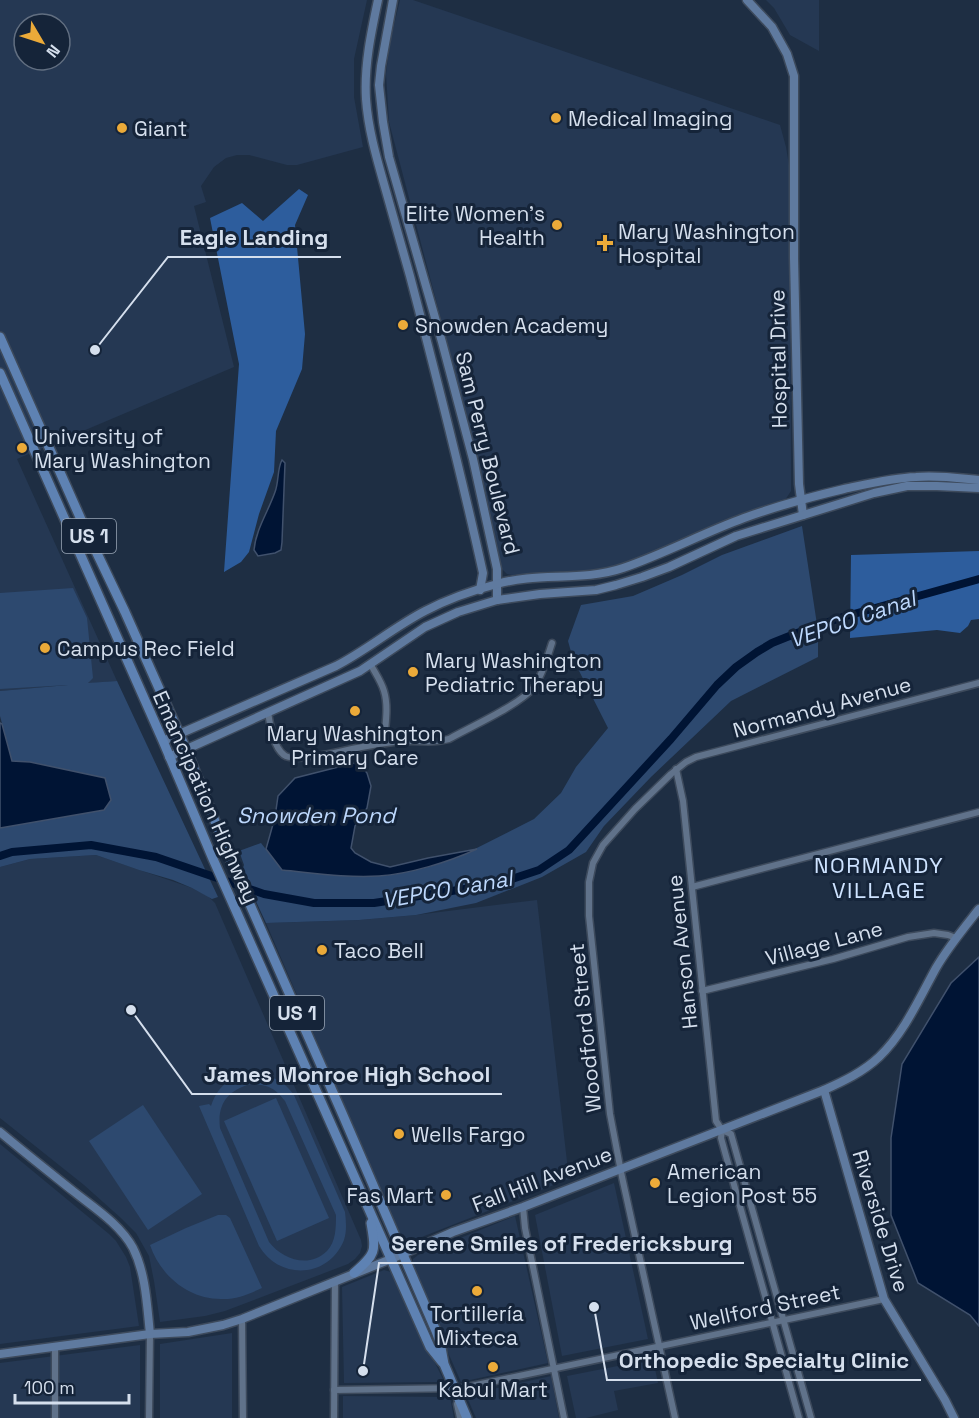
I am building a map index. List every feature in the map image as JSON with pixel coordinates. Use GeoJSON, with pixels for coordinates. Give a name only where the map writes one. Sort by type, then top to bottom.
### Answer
{"type":"FeatureCollection","features":[{"type":"Feature","properties":{"kind":"main road","name":"Emancipation Highway"},"geometry":{"type":"LineString","coordinates":[[0,338],[186,749],[252,912],[440,1342],[444,1364],[467,1418]]}},
{"type":"Feature","properties":{"kind":"main road","name":"Emancipation Highway"},"geometry":{"type":"LineString","coordinates":[[0,373],[430,1347],[444,1364]]}},
{"type":"Feature","properties":{"kind":"main road"},"geometry":{"type":"LineString","coordinates":[[354,1273],[369,1260],[373,1251],[374,1240],[369,1209]]}},
{"type":"Feature","properties":{"kind":"street","name":"Sam Perry Boulevard"},"geometry":{"type":"LineString","coordinates":[[378,0],[367,62],[366,99],[369,119],[375,153],[459,463],[483,573],[480,590]]}},
{"type":"Feature","properties":{"kind":"street","name":"Sam Perry Boulevard"},"geometry":{"type":"LineString","coordinates":[[393,0],[379,85],[389,157],[473,459],[497,569],[497,600]]}},
{"type":"Feature","properties":{"kind":"street","name":"Hospital Drive"},"geometry":{"type":"LineString","coordinates":[[747,0],[772,27],[787,54],[794,76],[794,268],[799,484],[803,515]]}},
{"type":"Feature","properties":{"kind":"street"},"geometry":{"type":"LineString","coordinates":[[163,741],[336,666],[426,610],[498,583],[619,570],[744,518],[800,500],[894,479],[932,476],[979,480]]}},
{"type":"Feature","properties":{"kind":"street"},"geometry":{"type":"LineString","coordinates":[[170,757],[371,665],[425,627],[458,612],[497,600],[596,590],[642,578],[735,536],[874,493],[907,486],[979,488]]}},
{"type":"Feature","properties":{"kind":"street"},"geometry":{"type":"LineString","coordinates":[[268,712],[272,734],[281,752],[289,758],[327,754],[367,746],[413,741],[430,743],[449,739],[514,703],[533,688],[552,643]]}},
{"type":"Feature","properties":{"kind":"street"},"geometry":{"type":"LineString","coordinates":[[371,665],[386,698],[384,744]]}},
{"type":"Feature","properties":{"kind":"street","name":"Normandy Avenue"},"geometry":{"type":"LineString","coordinates":[[676,769],[696,757],[979,682]]}},
{"type":"Feature","properties":{"kind":"street","name":"Hanson Avenue"},"geometry":{"type":"LineString","coordinates":[[676,769],[683,801],[693,887],[717,1123],[722,1130],[731,1134],[811,1418]]}},
{"type":"Feature","properties":{"kind":"street","name":"Woodford Street"},"geometry":{"type":"LineString","coordinates":[[675,1418],[610,1114],[589,916],[590,874],[597,854],[635,809],[676,769]]}},
{"type":"Feature","properties":{"kind":"street"},"geometry":{"type":"LineString","coordinates":[[693,887],[979,812]]}},
{"type":"Feature","properties":{"kind":"street","name":"Fall Hill Avenue"},"geometry":{"type":"LineString","coordinates":[[0,1354],[204,1329],[242,1319],[453,1232],[523,1207],[852,1078],[870,1065],[892,1042],[910,1016],[936,967],[979,909]]}},
{"type":"Feature","properties":{"kind":"street","name":"Village Lane"},"geometry":{"type":"LineString","coordinates":[[702,991],[908,937],[934,933],[948,934],[956,938]]}},
{"type":"Feature","properties":{"kind":"street","name":"Riverside Drive"},"geometry":{"type":"LineString","coordinates":[[824,1090],[884,1299],[954,1418]]}},
{"type":"Feature","properties":{"kind":"street","name":"Hanson Avenue"},"geometry":{"type":"LineString","coordinates":[[722,1130],[721,1138],[799,1418]]}},
{"type":"Feature","properties":{"kind":"street"},"geometry":{"type":"LineString","coordinates":[[0,1132],[123,1234],[133,1249],[142,1275],[150,1334],[149,1418]]}},
{"type":"Feature","properties":{"kind":"street"},"geometry":{"type":"LineString","coordinates":[[523,1207],[525,1228],[564,1418]]}},
{"type":"Feature","properties":{"kind":"street"},"geometry":{"type":"LineString","coordinates":[[334,1281],[334,1418]]}},
{"type":"Feature","properties":{"kind":"street","name":"Wellford Street"},"geometry":{"type":"LineString","coordinates":[[334,1390],[454,1389],[884,1299]]}},
{"type":"Feature","properties":{"kind":"street"},"geometry":{"type":"LineString","coordinates":[[242,1319],[243,1418]]}},
{"type":"Feature","properties":{"kind":"street"},"geometry":{"type":"LineString","coordinates":[[55,1347],[55,1418]]}},
{"type":"Feature","properties":{"kind":"street"},"geometry":{"type":"LineString","coordinates":[[454,1389],[460,1418]]}},
{"type":"Feature","properties":{"kind":"shaded area"},"geometry":{"type":"Polygon","coordinates":[[[0,0],[367,0],[354,59],[354,97],[363,147],[297,165],[287,165],[249,155],[237,155],[226,158],[214,167],[201,186],[206,202],[194,206],[234,367],[17,459],[117,681],[0,691],[0,0]]]}},
{"type":"Feature","properties":{"kind":"shaded area","name":"Mary Washington Hospital"},"geometry":{"type":"Polygon","coordinates":[[[400,0],[413,0],[780,125],[790,171],[791,491],[785,500],[642,558],[600,570],[512,575],[502,569],[475,448],[389,122],[386,74],[390,42],[400,0]]]}},
{"type":"Feature","properties":{"kind":"shaded area"},"geometry":{"type":"Polygon","coordinates":[[[766,0],[819,0],[819,51],[790,35],[774,8],[766,0]]]}},
{"type":"Feature","properties":{"kind":"shaded area"},"geometry":{"type":"Polygon","coordinates":[[[299,189],[308,195],[295,225],[305,334],[302,369],[276,431],[274,472],[249,552],[241,562],[224,572],[239,364],[210,218],[242,203],[263,221],[299,189]]]}},
{"type":"Feature","properties":{"kind":"shaded area"},"geometry":{"type":"Polygon","coordinates":[[[802,526],[818,631],[818,657],[731,701],[651,777],[604,826],[586,852],[542,877],[476,903],[416,915],[359,920],[266,923],[242,871],[244,865],[239,851],[261,843],[282,870],[379,876],[457,858],[534,819],[561,793],[576,767],[608,728],[573,659],[568,641],[581,605],[633,596],[722,555],[802,526]]]}},
{"type":"Feature","properties":{"kind":"shaded area"},"geometry":{"type":"Polygon","coordinates":[[[979,551],[979,619],[971,620],[960,633],[937,630],[850,638],[851,555],[979,551]]]}},
{"type":"Feature","properties":{"kind":"shaded area"},"geometry":{"type":"Polygon","coordinates":[[[73,588],[87,618],[93,678],[88,683],[117,681],[218,897],[212,899],[173,880],[96,855],[30,859],[0,867],[0,828],[104,810],[105,778],[30,762],[12,761],[0,716],[0,691],[68,685],[0,689],[0,593],[73,588]]]}},
{"type":"Feature","properties":{"kind":"shaded area"},"geometry":{"type":"Polygon","coordinates":[[[96,855],[192,888],[208,896],[215,903],[361,1240],[360,1253],[348,1264],[225,1311],[160,1322],[149,1256],[136,1233],[84,1185],[0,1118],[0,867],[30,859],[96,855]]]}},
{"type":"Feature","properties":{"kind":"shaded area"},"geometry":{"type":"Polygon","coordinates":[[[537,900],[569,1179],[404,1244],[266,923],[359,920],[537,900]]]}},
{"type":"Feature","properties":{"kind":"shaded area"},"geometry":{"type":"Polygon","coordinates":[[[256,1073],[273,1078],[286,1086],[294,1095],[345,1212],[344,1240],[337,1253],[316,1268],[291,1270],[268,1257],[259,1246],[199,1106],[209,1104],[211,1106],[222,1086],[248,1074],[256,1073]],[[251,1084],[236,1090],[226,1099],[220,1112],[220,1128],[269,1242],[288,1257],[304,1261],[312,1260],[327,1251],[332,1243],[336,1229],[336,1215],[285,1101],[274,1090],[266,1086],[251,1084]]]}},
{"type":"Feature","properties":{"kind":"shaded area"},"geometry":{"type":"Polygon","coordinates":[[[276,1098],[329,1218],[277,1241],[224,1121],[276,1098]]]}},
{"type":"Feature","properties":{"kind":"shaded area"},"geometry":{"type":"Polygon","coordinates":[[[143,1105],[202,1194],[148,1230],[89,1141],[143,1105]]]}},
{"type":"Feature","properties":{"kind":"shaded area"},"geometry":{"type":"Polygon","coordinates":[[[0,1144],[116,1241],[130,1267],[139,1326],[0,1344],[0,1144]]]}},
{"type":"Feature","properties":{"kind":"shaded area"},"geometry":{"type":"Polygon","coordinates":[[[614,1183],[648,1339],[562,1356],[535,1215],[614,1183]]]}},
{"type":"Feature","properties":{"kind":"shaded area"},"geometry":{"type":"Polygon","coordinates":[[[218,1215],[226,1215],[230,1218],[262,1288],[231,1299],[209,1298],[187,1290],[168,1275],[161,1266],[150,1245],[218,1215]]]}},
{"type":"Feature","properties":{"kind":"shaded area"},"geometry":{"type":"Polygon","coordinates":[[[515,1216],[548,1363],[461,1382],[413,1264],[413,1259],[515,1216]]]}},
{"type":"Feature","properties":{"kind":"shaded area"},"geometry":{"type":"Polygon","coordinates":[[[384,1270],[391,1272],[394,1276],[418,1331],[443,1379],[440,1382],[344,1383],[342,1287],[384,1270]]]}},
{"type":"Feature","properties":{"kind":"shaded area"},"geometry":{"type":"Polygon","coordinates":[[[232,1333],[232,1418],[160,1418],[160,1344],[232,1333]]]}},
{"type":"Feature","properties":{"kind":"shaded area"},"geometry":{"type":"Polygon","coordinates":[[[140,1345],[140,1418],[0,1418],[0,1363],[140,1345]]]}},
{"type":"Feature","properties":{"kind":"shaded area"},"geometry":{"type":"Polygon","coordinates":[[[653,1359],[658,1383],[614,1391],[618,1410],[586,1418],[576,1418],[567,1376],[653,1359]]]}},
{"type":"Feature","properties":{"kind":"shaded area"},"geometry":{"type":"Polygon","coordinates":[[[551,1376],[559,1418],[476,1418],[466,1395],[551,1376]]]}},
{"type":"Feature","properties":{"kind":"shaded area"},"geometry":{"type":"Polygon","coordinates":[[[343,1396],[450,1397],[454,1418],[343,1418],[343,1396]]]}},
{"type":"Feature","properties":{"kind":"water"},"geometry":{"type":"Polygon","coordinates":[[[282,460],[285,463],[281,550],[258,556],[254,550],[255,542],[275,492],[282,460]]]}},
{"type":"Feature","properties":{"kind":"water"},"geometry":{"type":"Polygon","coordinates":[[[0,723],[12,761],[30,762],[105,778],[111,800],[104,810],[0,828],[0,723]]]}},
{"type":"Feature","properties":{"kind":"water","name":"Snowden Pond"},"geometry":{"type":"Polygon","coordinates":[[[358,762],[367,773],[371,786],[367,808],[355,826],[351,848],[355,853],[371,862],[390,867],[477,849],[429,867],[391,875],[330,875],[282,870],[266,849],[278,796],[295,778],[358,762]]]}},
{"type":"Feature","properties":{"kind":"water"},"geometry":{"type":"Polygon","coordinates":[[[979,957],[979,1326],[970,1315],[918,1283],[891,1215],[891,1138],[902,1064],[951,983],[979,957]]]}},
{"type":"Feature","properties":{"kind":"waterway","name":"VEPCO Canal"},"geometry":{"type":"LineString","coordinates":[[0,856],[12,852],[91,845],[156,857],[264,894],[314,903],[374,903],[497,884],[539,870],[569,850],[671,739],[717,685],[757,652],[772,643],[843,617],[979,579]]}},
{"type":"Feature","properties":{"kind":"place","name":"Medical Imaging"},"geometry":{"type":"Point","coordinates":[556,118]}},
{"type":"Feature","properties":{"kind":"place","name":"Giant"},"geometry":{"type":"Point","coordinates":[122,128]}},
{"type":"Feature","properties":{"kind":"place","name":"Elite Women's Health"},"geometry":{"type":"Point","coordinates":[557,225]}},
{"type":"Feature","properties":{"kind":"place","name":"Mary Washington Hospital"},"geometry":{"type":"Point","coordinates":[605,243]}},
{"type":"Feature","properties":{"kind":"place","name":"Snowden Academy"},"geometry":{"type":"Point","coordinates":[403,325]}},
{"type":"Feature","properties":{"kind":"place","name":"Eagle Landing"},"geometry":{"type":"Point","coordinates":[95,350]}},
{"type":"Feature","properties":{"kind":"place","name":"University of Mary Washington"},"geometry":{"type":"Point","coordinates":[22,448]}},
{"type":"Feature","properties":{"kind":"place","name":"Campus Rec Field"},"geometry":{"type":"Point","coordinates":[45,648]}},
{"type":"Feature","properties":{"kind":"place","name":"Mary Washington Pediatric Therapy"},"geometry":{"type":"Point","coordinates":[413,672]}},
{"type":"Feature","properties":{"kind":"place","name":"Mary Washington Primary Care"},"geometry":{"type":"Point","coordinates":[355,711]}},
{"type":"Feature","properties":{"kind":"place","name":"Taco Bell"},"geometry":{"type":"Point","coordinates":[322,950]}},
{"type":"Feature","properties":{"kind":"place","name":"James Monroe High School"},"geometry":{"type":"Point","coordinates":[131,1010]}},
{"type":"Feature","properties":{"kind":"place","name":"Wells Fargo"},"geometry":{"type":"Point","coordinates":[399,1134]}},
{"type":"Feature","properties":{"kind":"place","name":"American Legion Post 55"},"geometry":{"type":"Point","coordinates":[655,1183]}},
{"type":"Feature","properties":{"kind":"place","name":"Fas Mart"},"geometry":{"type":"Point","coordinates":[446,1195]}},
{"type":"Feature","properties":{"kind":"place","name":"Tortillería Mixteca"},"geometry":{"type":"Point","coordinates":[477,1291]}},
{"type":"Feature","properties":{"kind":"place","name":"Orthopedic Specialty Clinic"},"geometry":{"type":"Point","coordinates":[594,1307]}},
{"type":"Feature","properties":{"kind":"place","name":"Kabul Mart"},"geometry":{"type":"Point","coordinates":[493,1367]}},
{"type":"Feature","properties":{"kind":"place","name":"Serene Smiles of Fredericksburg"},"geometry":{"type":"Point","coordinates":[363,1371]}},
{"type":"Feature","properties":{"kind":"district","name":"NORMANDY VILLAGE"},"geometry":{"type":"Point","coordinates":[879,878]}}]}
